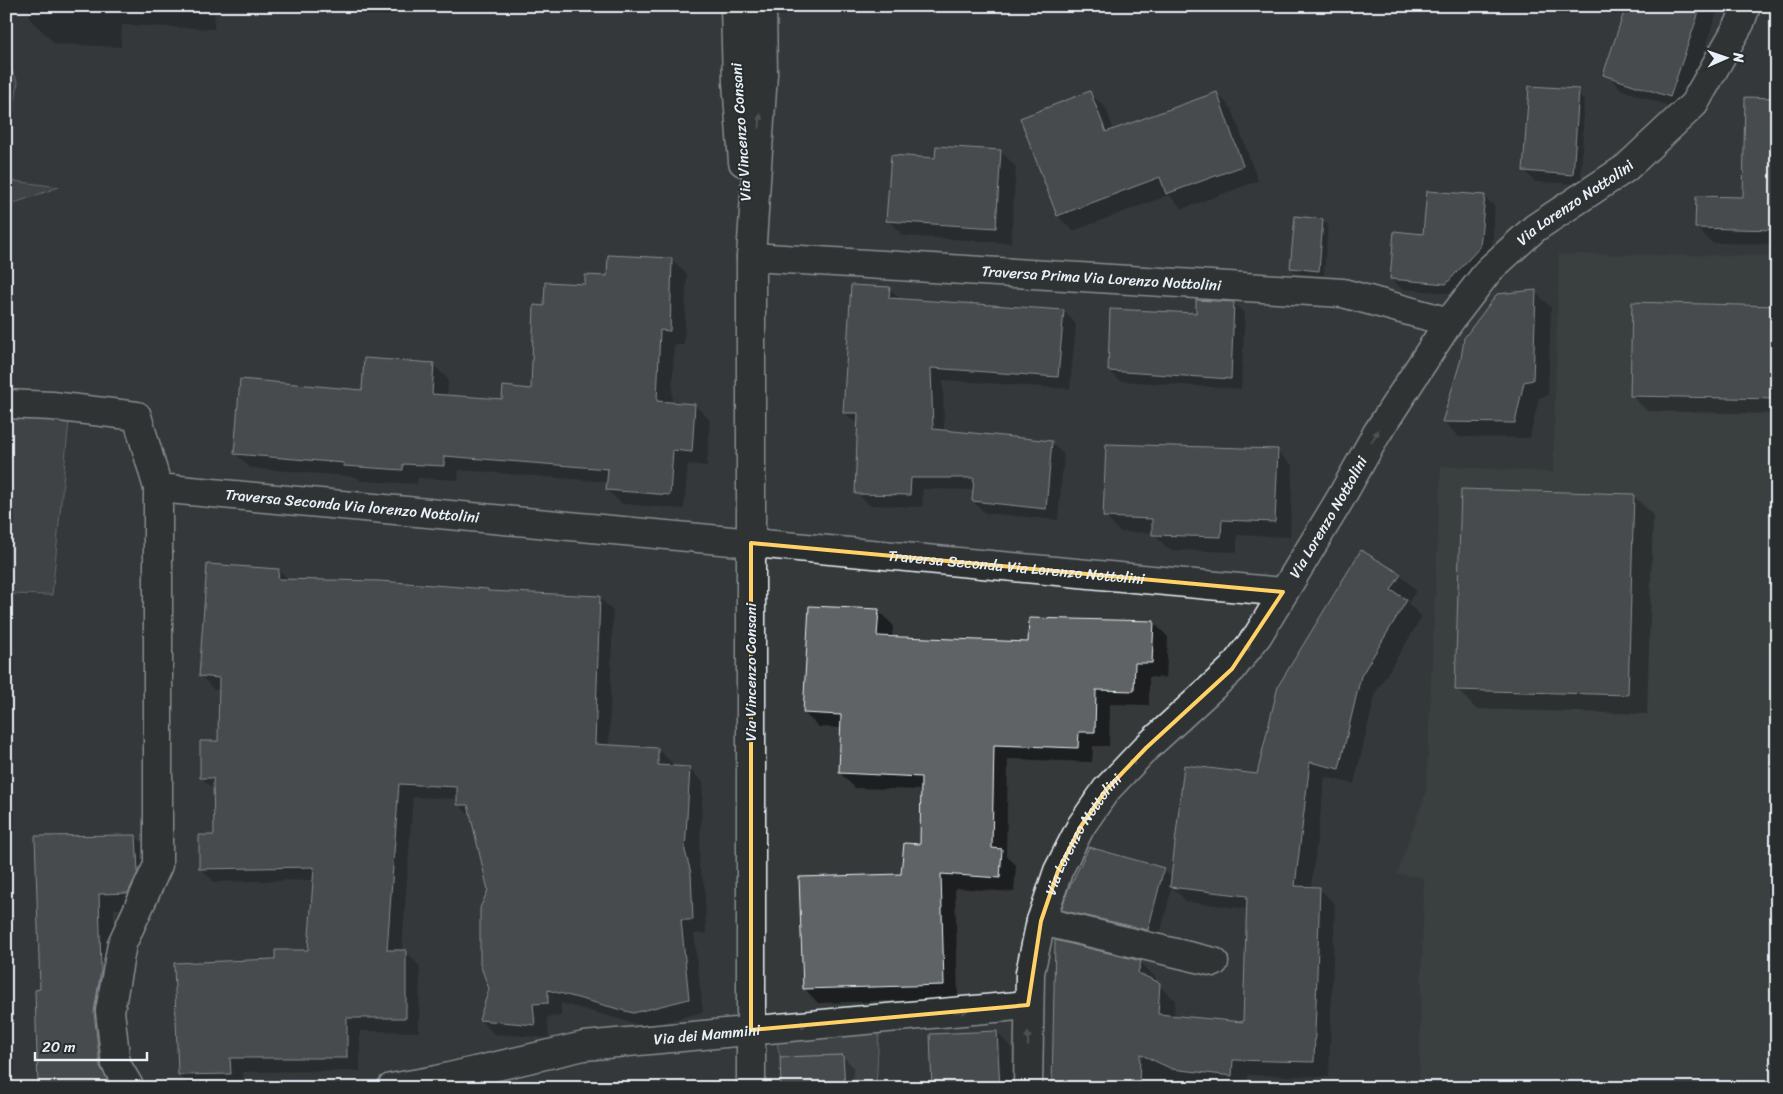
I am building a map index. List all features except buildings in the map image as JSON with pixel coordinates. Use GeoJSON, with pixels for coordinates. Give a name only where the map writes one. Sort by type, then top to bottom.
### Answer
{"type":"FeatureCollection","features":[{"type":"Feature","properties":{"kind":"street","name":"Via Vincenzo Consani"},"geometry":{"type":"LineString","coordinates":[[735,6],[737,82],[751,257]]}},
{"type":"Feature","properties":{"kind":"street","name":"Via Vincenzo Consani"},"geometry":{"type":"LineString","coordinates":[[752,1088],[751,257],[763,74],[762,6]]}},
{"type":"Feature","properties":{"kind":"street","name":"Via Lorenzo Nottolini"},"geometry":{"type":"LineString","coordinates":[[1028,1088],[1030,973],[1041,921],[1058,871],[1081,826],[1106,790],[1146,748],[1232,669],[1258,635],[1340,501],[1377,433],[1449,322],[1489,270],[1535,228],[1626,168],[1694,104],[1740,23],[1746,6]]}},
{"type":"Feature","properties":{"kind":"street","name":"Traversa Prima Via Lorenzo Nottolini"},"geometry":{"type":"LineString","coordinates":[[751,257],[1343,293],[1449,322]]}},
{"type":"Feature","properties":{"kind":"street"},"geometry":{"type":"LineString","coordinates":[[6,404],[52,406],[137,416],[158,488],[158,865],[122,944],[110,1011],[116,1064],[130,1088]]}},
{"type":"Feature","properties":{"kind":"street","name":"Traversa Seconda Via lorenzo Nottolini"},"geometry":{"type":"LineString","coordinates":[[158,488],[751,543]]}},
{"type":"Feature","properties":{"kind":"street","name":"Traversa Seconda Via Lorenzo Nottolini"},"geometry":{"type":"LineString","coordinates":[[751,543],[1283,592]]}},
{"type":"Feature","properties":{"kind":"street"},"geometry":{"type":"LineString","coordinates":[[1041,921],[1214,962]]}},
{"type":"Feature","properties":{"kind":"street","name":"Via dei Mammini"},"geometry":{"type":"LineString","coordinates":[[391,1088],[436,1080],[584,1046],[1028,1005]]}},
{"type":"Feature","properties":{"kind":"highlighted area"},"geometry":{"type":"Polygon","coordinates":[[[751,543],[1283,592],[1232,669],[1146,748],[1106,790],[1081,826],[1058,871],[1041,921],[1028,1005],[751,1030],[751,543]]]}},
{"type":"Feature","properties":{"kind":"shaded area"},"geometry":{"type":"Polygon","coordinates":[[[11,69],[18,82],[6,164],[6,71],[11,69]]]}},
{"type":"Feature","properties":{"kind":"shaded area"},"geometry":{"type":"Polygon","coordinates":[[[6,180],[59,187],[6,206],[6,180]]]}},
{"type":"Feature","properties":{"kind":"shaded area"},"geometry":{"type":"Polygon","coordinates":[[[1559,254],[1777,256],[1777,1088],[1419,1088],[1424,878],[1397,874],[1426,792],[1441,466],[1553,472],[1559,254]]]}},
{"type":"Feature","properties":{"kind":"shaded area"},"geometry":{"type":"Polygon","coordinates":[[[6,417],[69,420],[52,595],[6,594],[6,417]]]}},
{"type":"Feature","properties":{"kind":"shaded area"},"geometry":{"type":"Polygon","coordinates":[[[879,1032],[876,1088],[845,1088],[843,1055],[780,1057],[776,1038],[879,1032]]]}}]}
